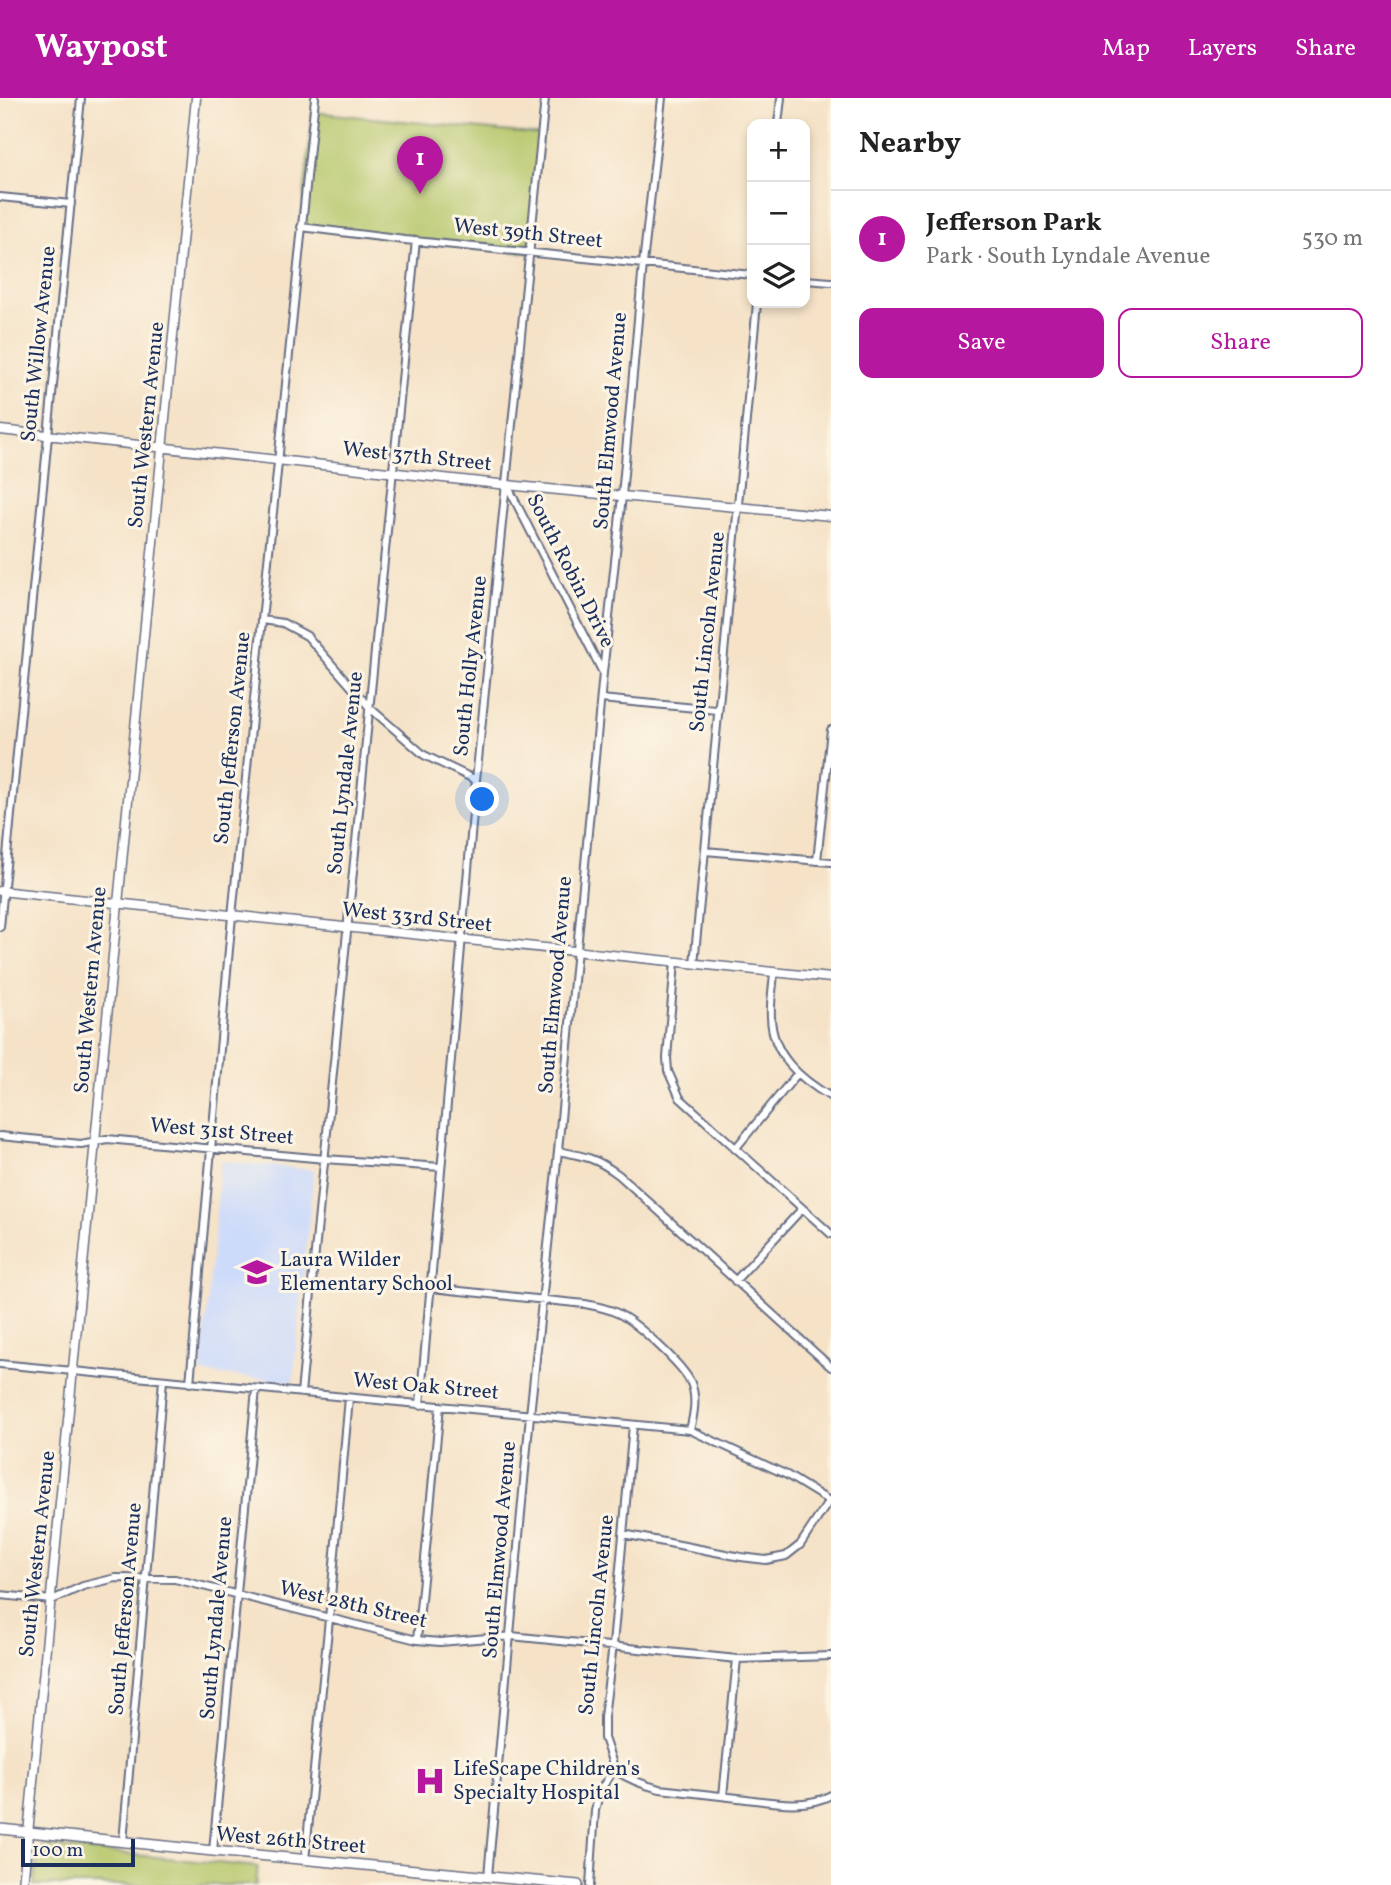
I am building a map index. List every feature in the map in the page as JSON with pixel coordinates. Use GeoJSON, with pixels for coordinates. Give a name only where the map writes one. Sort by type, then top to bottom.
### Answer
{"type":"FeatureCollection","features":[{"type":"Feature","properties":{"kind":"main road","name":"West 26th Street"},"geometry":{"type":"LineString","coordinates":[[0,1829],[578,1885]]}},
{"type":"Feature","properties":{"kind":"street","name":"South Willow Avenue"},"geometry":{"type":"LineString","coordinates":[[0,927],[81,98]]}},
{"type":"Feature","properties":{"kind":"street","name":"South Western Avenue"},"geometry":{"type":"LineString","coordinates":[[23,1885],[196,98]]}},
{"type":"Feature","properties":{"kind":"street","name":"South Jefferson Avenue"},"geometry":{"type":"LineString","coordinates":[[190,1382],[232,916],[315,98]]}},
{"type":"Feature","properties":{"kind":"street","name":"South Holly Avenue"},"geometry":{"type":"LineString","coordinates":[[419,1405],[476,780],[545,98]]}},
{"type":"Feature","properties":{"kind":"street","name":"South Elmwood Avenue"},"geometry":{"type":"LineString","coordinates":[[488,1876],[541,1300],[558,1151],[643,264],[662,98]]}},
{"type":"Feature","properties":{"kind":"street"},"geometry":{"type":"LineString","coordinates":[[779,119],[781,98]]}},
{"type":"Feature","properties":{"kind":"street"},"geometry":{"type":"LineString","coordinates":[[0,197],[71,204]]}},
{"type":"Feature","properties":{"kind":"street","name":"West 39th Street"},"geometry":{"type":"LineString","coordinates":[[301,227],[747,274]]}},
{"type":"Feature","properties":{"kind":"street","name":"South Lyndale Avenue"},"geometry":{"type":"LineString","coordinates":[[301,1393],[416,240]]}},
{"type":"Feature","properties":{"kind":"street"},"geometry":{"type":"LineString","coordinates":[[810,280],[831,282]]}},
{"type":"Feature","properties":{"kind":"street","name":"South Lincoln Avenue"},"geometry":{"type":"LineString","coordinates":[[694,964],[757,308]]}},
{"type":"Feature","properties":{"kind":"street","name":"West 37th Street"},"geometry":{"type":"LineString","coordinates":[[0,430],[507,485],[831,516]]}},
{"type":"Feature","properties":{"kind":"street","name":"South Robin Drive"},"geometry":{"type":"LineString","coordinates":[[507,485],[603,673]]}},
{"type":"Feature","properties":{"kind":"street"},"geometry":{"type":"LineString","coordinates":[[263,620],[283,623],[307,636],[370,708],[424,755],[476,780]]}},
{"type":"Feature","properties":{"kind":"street"},"geometry":{"type":"LineString","coordinates":[[601,699],[717,710]]}},
{"type":"Feature","properties":{"kind":"street"},"geometry":{"type":"LineString","coordinates":[[817,860],[831,730]]}},
{"type":"Feature","properties":{"kind":"street"},"geometry":{"type":"LineString","coordinates":[[705,851],[831,862]]}},
{"type":"Feature","properties":{"kind":"street","name":"West 33rd Street"},"geometry":{"type":"LineString","coordinates":[[2,892],[831,978]]}},
{"type":"Feature","properties":{"kind":"street"},"geometry":{"type":"LineString","coordinates":[[675,962],[667,1058],[668,1071],[680,1098],[831,1234]]}},
{"type":"Feature","properties":{"kind":"street"},"geometry":{"type":"LineString","coordinates":[[774,973],[770,1014],[780,1053],[797,1074],[831,1097]]}},
{"type":"Feature","properties":{"kind":"street"},"geometry":{"type":"LineString","coordinates":[[735,1149],[797,1074]]}},
{"type":"Feature","properties":{"kind":"street","name":"West 31st Street"},"geometry":{"type":"LineString","coordinates":[[0,1136],[81,1144],[107,1139],[442,1167]]}},
{"type":"Feature","properties":{"kind":"street"},"geometry":{"type":"LineString","coordinates":[[558,1151],[592,1157],[619,1175],[831,1367]]}},
{"type":"Feature","properties":{"kind":"street"},"geometry":{"type":"LineString","coordinates":[[735,1281],[802,1209]]}},
{"type":"Feature","properties":{"kind":"street"},"geometry":{"type":"LineString","coordinates":[[431,1287],[605,1308],[629,1320],[681,1367],[690,1381],[695,1404],[690,1430]]}},
{"type":"Feature","properties":{"kind":"street","name":"West Oak Street"},"geometry":{"type":"LineString","coordinates":[[0,1364],[690,1430],[787,1475],[830,1501]]}},
{"type":"Feature","properties":{"kind":"street","name":"South Jefferson Avenue"},"geometry":{"type":"LineString","coordinates":[[123,1842],[163,1380]]}},
{"type":"Feature","properties":{"kind":"street","name":"South Lyndale Avenue"},"geometry":{"type":"LineString","coordinates":[[213,1851],[256,1389]]}},
{"type":"Feature","properties":{"kind":"street"},"geometry":{"type":"LineString","coordinates":[[305,1860],[349,1398]]}},
{"type":"Feature","properties":{"kind":"street"},"geometry":{"type":"LineString","coordinates":[[418,1640],[440,1406]]}},
{"type":"Feature","properties":{"kind":"street","name":"South Lincoln Avenue"},"geometry":{"type":"LineString","coordinates":[[615,1770],[604,1738],[604,1727],[634,1425]]}},
{"type":"Feature","properties":{"kind":"street"},"geometry":{"type":"LineString","coordinates":[[623,1534],[766,1560],[786,1556],[800,1545],[830,1501]]}},
{"type":"Feature","properties":{"kind":"street","name":"West 28th Street"},"geometry":{"type":"LineString","coordinates":[[0,1595],[52,1600],[83,1586],[116,1578],[175,1579],[418,1640],[440,1642],[511,1636],[737,1659],[831,1656]]}},
{"type":"Feature","properties":{"kind":"street"},"geometry":{"type":"LineString","coordinates":[[723,1796],[737,1659]]}},
{"type":"Feature","properties":{"kind":"street"},"geometry":{"type":"LineString","coordinates":[[590,1885],[595,1811],[599,1793],[615,1770],[626,1778],[650,1787],[723,1796],[806,1802],[831,1795]]}},
{"type":"Feature","properties":{"kind":"shaded area","name":"Laura Wilder Elementary School"},"geometry":{"type":"Polygon","coordinates":[[[221,1161],[314,1170],[293,1382],[201,1373],[221,1161]]]}},
{"type":"Feature","properties":{"kind":"green space"},"geometry":{"type":"Polygon","coordinates":[[[313,112],[541,135],[529,253],[301,227],[313,112]]]}},
{"type":"Feature","properties":{"kind":"green space"},"geometry":{"type":"Polygon","coordinates":[[[42,1846],[258,1867],[256,1885],[34,1885],[38,1850],[42,1846]]]}},
{"type":"Feature","properties":{"kind":"place","name":"Jefferson Park"},"geometry":{"type":"Point","coordinates":[420,194]}},
{"type":"Feature","properties":{"kind":"place","name":"Laura Wilder Elementary School"},"geometry":{"type":"Point","coordinates":[257,1272]}},
{"type":"Feature","properties":{"kind":"place","name":"LifeScape Children's Specialty Hospital"},"geometry":{"type":"Point","coordinates":[430,1781]}}]}
